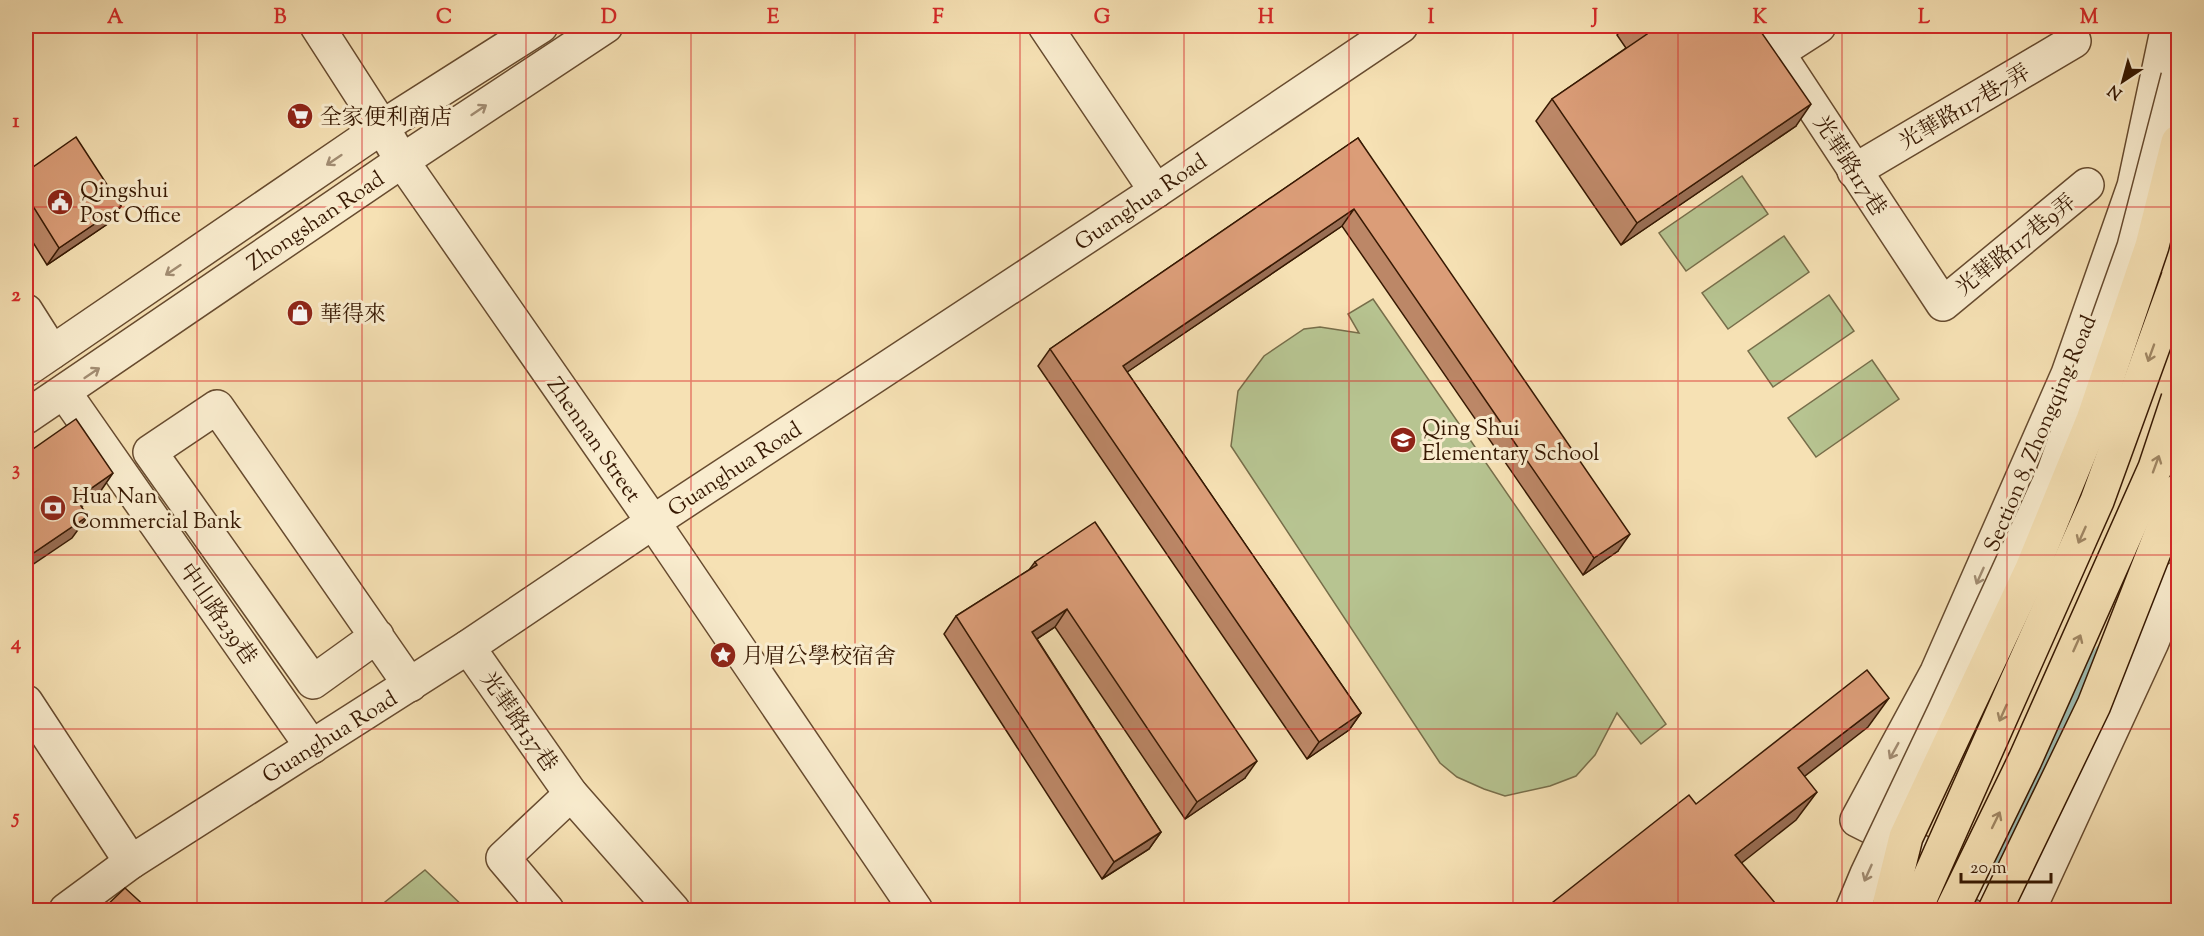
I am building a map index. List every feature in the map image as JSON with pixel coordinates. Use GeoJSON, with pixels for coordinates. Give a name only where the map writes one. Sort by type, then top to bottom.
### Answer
{"type":"FeatureCollection","features":[{"type":"Feature","properties":{"kind":"main road"},"geometry":{"type":"LineString","coordinates":[[1888,910],[1906,837],[2032,569],[2093,420],[2152,246],[2178,142]]}},
{"type":"Feature","properties":{"kind":"main road"},"geometry":{"type":"LineString","coordinates":[[1915,910],[2097,501],[2178,278]]}},
{"type":"Feature","properties":{"kind":"main road"},"geometry":{"type":"LineString","coordinates":[[1952,910],[2025,760],[2155,468],[2178,399]]}},
{"type":"Feature","properties":{"kind":"main road"},"geometry":{"type":"LineString","coordinates":[[1995,910],[2094,705],[2178,491]]}},
{"type":"Feature","properties":{"kind":"street","name":"Zhennan Street"},"geometry":{"type":"LineString","coordinates":[[317,26],[402,161],[652,522],[916,910]]}},
{"type":"Feature","properties":{"kind":"street","name":"Zhongshan Road"},"geometry":{"type":"LineString","coordinates":[[26,370],[382,127],[541,26]]}},
{"type":"Feature","properties":{"kind":"street","name":"Zhongshan Road"},"geometry":{"type":"LineString","coordinates":[[26,417],[402,161],[606,26]]}},
{"type":"Feature","properties":{"kind":"street"},"geometry":{"type":"LineString","coordinates":[[1045,26],[1156,191]]}},
{"type":"Feature","properties":{"kind":"street","name":"Guanghua Road"},"geometry":{"type":"LineString","coordinates":[[66,910],[131,862],[468,647],[652,522],[1156,191],[1401,26]]}},
{"type":"Feature","properties":{"kind":"street","name":"光華路117巷"},"geometry":{"type":"LineString","coordinates":[[1760,26],[1943,304]]}},
{"type":"Feature","properties":{"kind":"street"},"geometry":{"type":"LineString","coordinates":[[1777,53],[1819,26]]}},
{"type":"Feature","properties":{"kind":"street","name":"Section 8, Zhongqing Road"},"geometry":{"type":"LineString","coordinates":[[2020,909],[1857,820],[1937,672],[2068,374],[2134,186],[2168,26]]}},
{"type":"Feature","properties":{"kind":"street","name":"光華路117巷7弄"},"geometry":{"type":"LineString","coordinates":[[1854,171],[2074,41]]}},
{"type":"Feature","properties":{"kind":"street"},"geometry":{"type":"LineString","coordinates":[[1852,910],[2053,474],[2134,248],[2178,77]]}},
{"type":"Feature","properties":{"kind":"street","name":"光華路117巷9弄"},"geometry":{"type":"LineString","coordinates":[[1943,304],[2087,185]]}},
{"type":"Feature","properties":{"kind":"street"},"geometry":{"type":"LineString","coordinates":[[26,311],[52,352]]}},
{"type":"Feature","properties":{"kind":"street","name":"中山路239巷"},"geometry":{"type":"LineString","coordinates":[[64,392],[312,747]]}},
{"type":"Feature","properties":{"kind":"street"},"geometry":{"type":"LineString","coordinates":[[376,636],[313,682],[150,452],[217,407],[376,636],[410,685]]}},
{"type":"Feature","properties":{"kind":"street"},"geometry":{"type":"LineString","coordinates":[[2020,909],[2178,517]]}},
{"type":"Feature","properties":{"kind":"street"},"geometry":{"type":"LineString","coordinates":[[2020,909],[2147,653],[2178,578]]}},
{"type":"Feature","properties":{"kind":"street","name":"光華路137巷"},"geometry":{"type":"LineString","coordinates":[[468,647],[571,794],[673,910]]}},
{"type":"Feature","properties":{"kind":"street"},"geometry":{"type":"LineString","coordinates":[[26,702],[131,862]]}},
{"type":"Feature","properties":{"kind":"street","name":"光華路137巷"},"geometry":{"type":"LineString","coordinates":[[547,910],[503,858],[571,794]]}},
{"type":"Feature","properties":{"kind":"green space"},"geometry":{"type":"Polygon","coordinates":[[[1742,176],[1768,214],[1686,271],[1659,233],[1742,176]]]}},
{"type":"Feature","properties":{"kind":"green space"},"geometry":{"type":"Polygon","coordinates":[[[1784,236],[1809,272],[1728,329],[1702,293],[1784,236]]]}},
{"type":"Feature","properties":{"kind":"green space"},"geometry":{"type":"Polygon","coordinates":[[[1829,295],[1854,331],[1773,387],[1748,351],[1829,295]]]}},
{"type":"Feature","properties":{"kind":"green space"},"geometry":{"type":"Polygon","coordinates":[[[1373,299],[1666,724],[1641,744],[1617,713],[1595,755],[1576,776],[1550,786],[1505,796],[1457,777],[1440,763],[1231,446],[1238,391],[1264,356],[1304,329],[1320,327],[1359,333],[1348,314],[1373,299]]]}},
{"type":"Feature","properties":{"kind":"green space"},"geometry":{"type":"Polygon","coordinates":[[[1872,360],[1899,399],[1816,457],[1788,418],[1872,360]]]}},
{"type":"Feature","properties":{"kind":"green space"},"geometry":{"type":"Polygon","coordinates":[[[425,870],[467,910],[375,910],[425,870]]]}},
{"type":"Feature","properties":{"kind":"building"},"geometry":{"type":"Polygon","coordinates":[[[1641,26],[1757,26],[1811,104],[1637,223],[1552,99],[1647,34],[1641,26]]]}},
{"type":"Feature","properties":{"kind":"building","name":"Qingshui Post Office"},"geometry":{"type":"Polygon","coordinates":[[[76,137],[121,206],[59,248],[26,195],[26,172],[76,137]]]}},
{"type":"Feature","properties":{"kind":"building"},"geometry":{"type":"Polygon","coordinates":[[[1358,138],[1630,534],[1594,558],[1354,209],[1123,366],[1361,713],[1319,742],[1050,349],[1358,138]]]}},
{"type":"Feature","properties":{"kind":"building","name":"Hua Nan Commercial Bank"},"geometry":{"type":"Polygon","coordinates":[[[76,419],[113,473],[76,499],[88,516],[26,558],[26,454],[76,419]]]}},
{"type":"Feature","properties":{"kind":"building"},"geometry":{"type":"Polygon","coordinates":[[[1095,522],[1257,761],[1197,802],[1067,609],[1032,632],[1161,832],[1114,862],[956,616],[1037,565],[1035,562],[1095,522]]]}},
{"type":"Feature","properties":{"kind":"building"},"geometry":{"type":"Polygon","coordinates":[[[1867,670],[1889,698],[1798,768],[1817,792],[1735,855],[1781,910],[1543,910],[1689,795],[1696,804],[1867,670]]]}},
{"type":"Feature","properties":{"kind":"building"},"geometry":{"type":"Polygon","coordinates":[[[125,888],[149,910],[102,910],[125,888]]]}},
{"type":"Feature","properties":{"kind":"waterway"},"geometry":{"type":"LineString","coordinates":[[1976,910],[2070,704],[2110,656]]}},
{"type":"Feature","properties":{"kind":"place","name":"全家便利商店"},"geometry":{"type":"Point","coordinates":[300,116]}},
{"type":"Feature","properties":{"kind":"place","name":"Qingshui Post Office"},"geometry":{"type":"Point","coordinates":[60,202]}},
{"type":"Feature","properties":{"kind":"place","name":"華得來"},"geometry":{"type":"Point","coordinates":[300,313]}},
{"type":"Feature","properties":{"kind":"place","name":"Qing Shui Elementary School"},"geometry":{"type":"Point","coordinates":[1403,440]}},
{"type":"Feature","properties":{"kind":"place","name":"Hua Nan Commercial Bank"},"geometry":{"type":"Point","coordinates":[53,508]}},
{"type":"Feature","properties":{"kind":"place","name":"月眉公學校宿舍"},"geometry":{"type":"Point","coordinates":[723,655]}}]}
